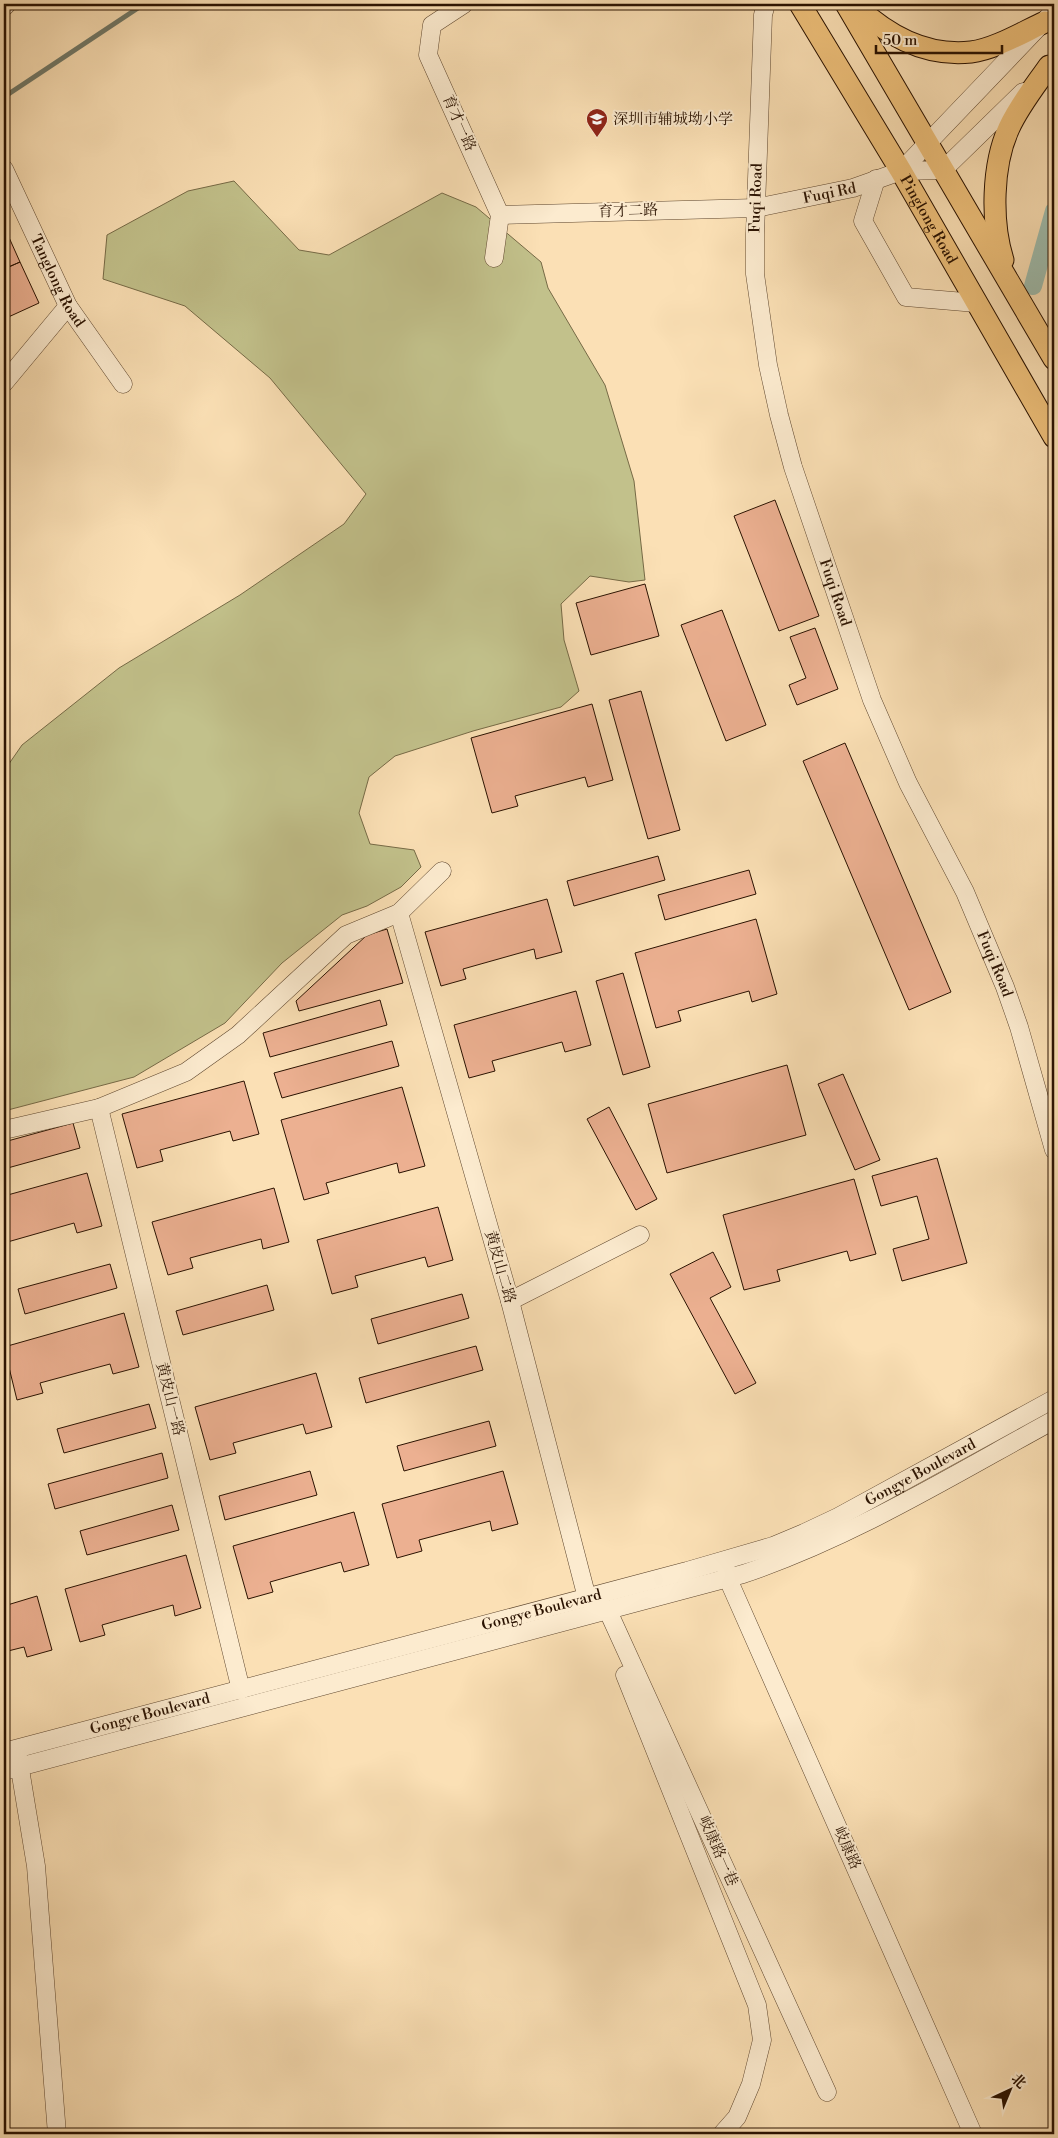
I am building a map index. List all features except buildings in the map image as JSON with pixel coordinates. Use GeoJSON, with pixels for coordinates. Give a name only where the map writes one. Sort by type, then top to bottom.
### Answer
{"type":"FeatureCollection","features":[{"type":"Feature","properties":{"kind":"main road","name":"Pinglong Road"},"geometry":{"type":"LineString","coordinates":[[800,4],[901,171],[1054,437]]}},
{"type":"Feature","properties":{"kind":"main road"},"geometry":{"type":"LineString","coordinates":[[846,4],[1054,358]]}},
{"type":"Feature","properties":{"kind":"main road"},"geometry":{"type":"LineString","coordinates":[[854,4],[871,21],[906,42],[938,51],[971,52],[1002,42],[1050,17]]}},
{"type":"Feature","properties":{"kind":"main road"},"geometry":{"type":"LineString","coordinates":[[1016,293],[1001,253],[996,227],[997,176],[1009,129],[1024,101],[1051,63]]}},
{"type":"Feature","properties":{"kind":"street","name":"育才一路"},"geometry":{"type":"LineString","coordinates":[[464,4],[432,25],[428,55],[500,215]]}},
{"type":"Feature","properties":{"kind":"street","name":"Fuqi Road"},"geometry":{"type":"LineString","coordinates":[[766,4],[762,15],[755,274],[760,318],[779,415],[794,467],[872,700],[908,782],[965,892],[1005,987],[1019,1027],[1054,1150]]}},
{"type":"Feature","properties":{"kind":"street"},"geometry":{"type":"LineString","coordinates":[[901,171],[1050,17]]}},
{"type":"Feature","properties":{"kind":"street"},"geometry":{"type":"LineString","coordinates":[[901,171],[943,170],[983,133],[1051,63]]}},
{"type":"Feature","properties":{"kind":"street","name":"Tanglong Road"},"geometry":{"type":"LineString","coordinates":[[4,169],[68,306],[123,384]]}},
{"type":"Feature","properties":{"kind":"street","name":"Fuqi Rd"},"geometry":{"type":"LineString","coordinates":[[756,208],[853,188],[901,171]]}},
{"type":"Feature","properties":{"kind":"street"},"geometry":{"type":"LineString","coordinates":[[876,179],[863,221],[906,297],[976,303]]}},
{"type":"Feature","properties":{"kind":"street","name":"育才二路"},"geometry":{"type":"LineString","coordinates":[[500,215],[756,208]]}},
{"type":"Feature","properties":{"kind":"street"},"geometry":{"type":"LineString","coordinates":[[494,258],[500,215]]}},
{"type":"Feature","properties":{"kind":"street"},"geometry":{"type":"LineString","coordinates":[[4,384],[68,306]]}},
{"type":"Feature","properties":{"kind":"street"},"geometry":{"type":"LineString","coordinates":[[4,1130],[99,1108],[186,1072],[238,1035],[346,935],[399,913],[442,871]]}},
{"type":"Feature","properties":{"kind":"street","name":"黄皮山二路"},"geometry":{"type":"LineString","coordinates":[[399,913],[510,1300],[587,1598]]}},
{"type":"Feature","properties":{"kind":"street","name":"黄皮山一路"},"geometry":{"type":"LineString","coordinates":[[99,1108],[241,1690]]}},
{"type":"Feature","properties":{"kind":"street"},"geometry":{"type":"LineString","coordinates":[[510,1300],[640,1235]]}},
{"type":"Feature","properties":{"kind":"street","name":"Gongye Boulevard"},"geometry":{"type":"LineString","coordinates":[[10,1750],[587,1598],[774,1546],[838,1517],[1054,1399]]}},
{"type":"Feature","properties":{"kind":"street","name":"Gongye Boulevard"},"geometry":{"type":"LineString","coordinates":[[12,1768],[728,1579],[779,1562],[845,1533],[1054,1420]]}},
{"type":"Feature","properties":{"kind":"street","name":"岐康路"},"geometry":{"type":"LineString","coordinates":[[724,1561],[728,1579],[973,2134]]}},
{"type":"Feature","properties":{"kind":"street"},"geometry":{"type":"LineString","coordinates":[[587,1598],[608,1611]]}},
{"type":"Feature","properties":{"kind":"street","name":"岐康路一巷"},"geometry":{"type":"LineString","coordinates":[[608,1611],[827,2092]]}},
{"type":"Feature","properties":{"kind":"street"},"geometry":{"type":"LineString","coordinates":[[616,1628],[621,1665],[758,2006],[762,2040],[751,2084],[737,2117],[722,2134]]}},
{"type":"Feature","properties":{"kind":"street"},"geometry":{"type":"LineString","coordinates":[[10,1750],[12,1768],[36,1866],[57,2134]]}},
{"type":"Feature","properties":{"kind":"shaded area"},"geometry":{"type":"Polygon","coordinates":[[[234,181],[299,250],[329,255],[442,193],[476,207],[541,262],[548,288],[605,385],[634,481],[645,580],[629,582],[590,576],[561,604],[564,640],[579,691],[561,707],[473,731],[395,756],[369,777],[359,813],[370,844],[414,850],[421,867],[401,887],[367,906],[342,915],[282,963],[225,1023],[134,1077],[4,1111],[4,771],[22,745],[119,668],[240,595],[344,524],[366,494],[270,378],[185,306],[103,279],[107,235],[188,191],[234,181]]]}},
{"type":"Feature","properties":{"kind":"waterway"},"geometry":{"type":"LineString","coordinates":[[4,97],[144,4]]}},
{"type":"Feature","properties":{"kind":"waterway"},"geometry":{"type":"LineString","coordinates":[[1033,286],[1054,211]]}},
{"type":"Feature","properties":{"kind":"place","name":"深圳市辅城坳小学"},"geometry":{"type":"Point","coordinates":[597,138]}}]}
